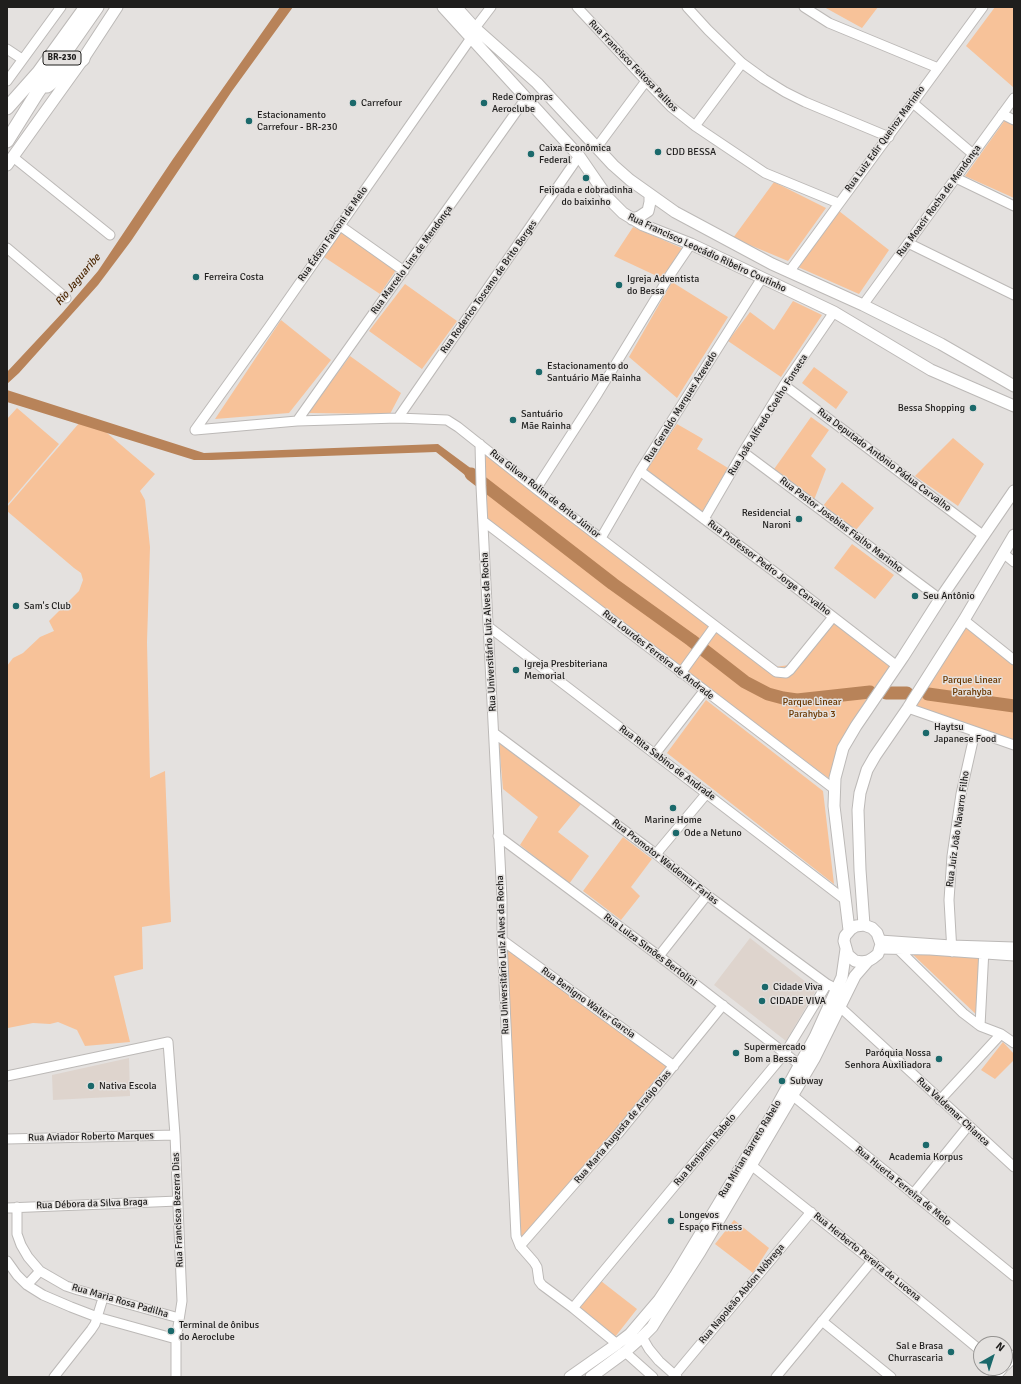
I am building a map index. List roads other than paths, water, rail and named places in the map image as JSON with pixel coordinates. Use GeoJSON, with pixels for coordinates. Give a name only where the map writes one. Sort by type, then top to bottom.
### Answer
{"type":"FeatureCollection","features":[{"type":"Feature","properties":{"kind":"highway","name":"BR-230"},"geometry":{"type":"LineString","coordinates":[[7,108],[39,72],[86,7]]}},
{"type":"Feature","properties":{"kind":"highway","name":"BR-230"},"geometry":{"type":"LineString","coordinates":[[7,141],[37,93],[97,7]]}},
{"type":"Feature","properties":{"kind":"highway"},"geometry":{"type":"LineString","coordinates":[[37,93],[83,59]]}},
{"type":"Feature","properties":{"kind":"main road"},"geometry":{"type":"LineString","coordinates":[[10,161],[83,59],[117,7]]}},
{"type":"Feature","properties":{"kind":"main road","name":"Rua Francisco Leocádio Ribeiro Coutinho"},"geometry":{"type":"LineString","coordinates":[[443,7],[473,33],[537,83],[613,165],[630,180],[675,212],[789,272],[863,305],[941,344],[1014,386]]}},
{"type":"Feature","properties":{"kind":"main road","name":"Rua Francisco Leocádio Ribeiro Coutinho"},"geometry":{"type":"LineString","coordinates":[[456,7],[473,33],[526,98],[579,156],[608,198],[619,210],[644,225],[691,244],[834,312],[931,370],[1014,406]]}},
{"type":"Feature","properties":{"kind":"main road"},"geometry":{"type":"LineString","coordinates":[[632,219],[639,217],[648,211],[650,195]]}},
{"type":"Feature","properties":{"kind":"main road"},"geometry":{"type":"LineString","coordinates":[[848,930],[856,926],[864,925],[872,928],[877,933],[880,944],[873,958],[862,962],[855,961],[848,955],[844,941],[848,930],[834,806],[834,789],[837,768],[846,743],[940,599],[1014,491]]}},
{"type":"Feature","properties":{"kind":"main road"},"geometry":{"type":"LineString","coordinates":[[864,925],[858,810],[863,782],[872,762],[964,620],[1014,535]]}},
{"type":"Feature","properties":{"kind":"main road","name":"Rua Mirian Barreto Rabelo"},"geometry":{"type":"LineString","coordinates":[[591,1377],[621,1348],[630,1334],[650,1312],[675,1276],[800,1065],[838,989],[845,966],[846,949]]}},
{"type":"Feature","properties":{"kind":"main road","name":"Rua Mirian Barreto Rabelo"},"geometry":{"type":"LineString","coordinates":[[570,1377],[642,1337],[656,1320],[684,1278],[814,1059],[855,976],[868,961]]}},
{"type":"Feature","properties":{"kind":"street"},"geometry":{"type":"LineString","coordinates":[[7,81],[61,7]]}},
{"type":"Feature","properties":{"kind":"street","name":"Rua Édson Falconi de Melo"},"geometry":{"type":"LineString","coordinates":[[195,430],[269,327],[491,7]]}},
{"type":"Feature","properties":{"kind":"street","name":"Rua Francisco Feitosa Palitos"},"geometry":{"type":"LineString","coordinates":[[577,7],[671,107],[695,126],[765,172],[838,203]]}},
{"type":"Feature","properties":{"kind":"street"},"geometry":{"type":"LineString","coordinates":[[804,7],[829,23],[938,68]]}},
{"type":"Feature","properties":{"kind":"street","name":"Rua Luiz Edir Queiroz Marinho"},"geometry":{"type":"LineString","coordinates":[[789,272],[838,203],[889,137],[912,103],[983,7]]}},
{"type":"Feature","properties":{"kind":"street"},"geometry":{"type":"LineString","coordinates":[[693,9],[742,63],[764,78],[792,95],[889,137]]}},
{"type":"Feature","properties":{"kind":"street"},"geometry":{"type":"LineString","coordinates":[[7,49],[22,59]]}},
{"type":"Feature","properties":{"kind":"street"},"geometry":{"type":"LineString","coordinates":[[695,126],[742,63]]}},
{"type":"Feature","properties":{"kind":"street"},"geometry":{"type":"LineString","coordinates":[[597,147],[646,81]]}},
{"type":"Feature","properties":{"kind":"street","name":"Rua Marcelo Lins de Mendonça"},"geometry":{"type":"LineString","coordinates":[[297,422],[526,98]]}},
{"type":"Feature","properties":{"kind":"street","name":"Rua Moacir Rocha de Mendonça"},"geometry":{"type":"LineString","coordinates":[[863,305],[1014,98]]}},
{"type":"Feature","properties":{"kind":"street"},"geometry":{"type":"LineString","coordinates":[[912,103],[973,154]]}},
{"type":"Feature","properties":{"kind":"street"},"geometry":{"type":"LineString","coordinates":[[1002,114],[1014,120]]}},
{"type":"Feature","properties":{"kind":"street","name":"Rua Roderico Toscano de Brito Borges"},"geometry":{"type":"LineString","coordinates":[[398,418],[579,156]]}},
{"type":"Feature","properties":{"kind":"street"},"geometry":{"type":"LineString","coordinates":[[10,161],[110,235]]}},
{"type":"Feature","properties":{"kind":"street"},"geometry":{"type":"LineString","coordinates":[[956,178],[1014,206]]}},
{"type":"Feature","properties":{"kind":"street"},"geometry":{"type":"LineString","coordinates":[[339,225],[404,271]]}},
{"type":"Feature","properties":{"kind":"street"},"geometry":{"type":"LineString","coordinates":[[908,243],[1014,295]]}},
{"type":"Feature","properties":{"kind":"street"},"geometry":{"type":"LineString","coordinates":[[536,489],[691,244]]}},
{"type":"Feature","properties":{"kind":"street"},"geometry":{"type":"LineString","coordinates":[[7,248],[66,298]]}},
{"type":"Feature","properties":{"kind":"street","name":"Rua Geraldo Marques Azevedo"},"geometry":{"type":"LineString","coordinates":[[601,538],[640,471],[762,278]]}},
{"type":"Feature","properties":{"kind":"street","name":"Rua João Alfredo Coelho Fonseca"},"geometry":{"type":"LineString","coordinates":[[704,519],[784,385],[834,312]]}},
{"type":"Feature","properties":{"kind":"street","name":"Rua Deputado Antônio Pádua Carvalho"},"geometry":{"type":"LineString","coordinates":[[784,385],[984,536]]}},
{"type":"Feature","properties":{"kind":"street","name":"Rua Gilvan Rolim de Brito Júnior"},"geometry":{"type":"LineString","coordinates":[[195,430],[297,422],[398,418],[446,420],[458,427],[536,489],[776,672],[786,673],[799,660],[833,617]]}},
{"type":"Feature","properties":{"kind":"street","name":"Rua Universitário Luiz Alves da Rocha"},"geometry":{"type":"LineString","coordinates":[[480,444],[480,470],[502,899],[502,940],[516,1236],[520,1246],[537,1267],[539,1281],[542,1285],[573,1308],[653,1377]]}},
{"type":"Feature","properties":{"kind":"street","name":"Rua Pastor Josebias Fialho Marinho"},"geometry":{"type":"LineString","coordinates":[[743,452],[940,599]]}},
{"type":"Feature","properties":{"kind":"street","name":"Rua Professor Pedro Jorge Carvalho"},"geometry":{"type":"LineString","coordinates":[[640,471],[897,666]]}},
{"type":"Feature","properties":{"kind":"street","name":"Rua Lourdes Ferreira de Andrade"},"geometry":{"type":"LineString","coordinates":[[483,521],[834,789]]}},
{"type":"Feature","properties":{"kind":"street"},"geometry":{"type":"LineString","coordinates":[[1003,553],[1014,562]]}},
{"type":"Feature","properties":{"kind":"street"},"geometry":{"type":"LineString","coordinates":[[964,620],[1014,660]]}},
{"type":"Feature","properties":{"kind":"street"},"geometry":{"type":"LineString","coordinates":[[681,673],[696,650],[715,626]]}},
{"type":"Feature","properties":{"kind":"street","name":"Rua Rita Sabino de Andrade"},"geometry":{"type":"LineString","coordinates":[[489,627],[844,899]]}},
{"type":"Feature","properties":{"kind":"street"},"geometry":{"type":"LineString","coordinates":[[655,754],[704,691]]}},
{"type":"Feature","properties":{"kind":"street"},"geometry":{"type":"LineString","coordinates":[[908,708],[1014,745]]}},
{"type":"Feature","properties":{"kind":"street","name":"Rua Juiz João Navarro Filho"},"geometry":{"type":"LineString","coordinates":[[951,948],[949,900],[952,856],[961,794],[975,732]]}},
{"type":"Feature","properties":{"kind":"street","name":"Rua Promotor Waldemar Farias"},"geometry":{"type":"LineString","coordinates":[[494,733],[827,984],[838,989]]}},
{"type":"Feature","properties":{"kind":"street"},"geometry":{"type":"LineString","coordinates":[[656,854],[707,793]]}},
{"type":"Feature","properties":{"kind":"street","name":"Rua Luiza Simões Bertolini"},"geometry":{"type":"LineString","coordinates":[[498,836],[659,956],[800,1065]]}},
{"type":"Feature","properties":{"kind":"street"},"geometry":{"type":"LineString","coordinates":[[659,956],[708,895]]}},
{"type":"Feature","properties":{"kind":"street","name":"Rua Benigno Walter Garcia"},"geometry":{"type":"LineString","coordinates":[[502,940],[674,1066]]}},
{"type":"Feature","properties":{"kind":"street"},"geometry":{"type":"LineString","coordinates":[[880,944],[898,949],[951,948]]}},
{"type":"Feature","properties":{"kind":"street"},"geometry":{"type":"LineString","coordinates":[[880,944],[984,950],[1014,956]]}},
{"type":"Feature","properties":{"kind":"street"},"geometry":{"type":"LineString","coordinates":[[984,950],[1014,947]]}},
{"type":"Feature","properties":{"kind":"street"},"geometry":{"type":"LineString","coordinates":[[898,949],[963,1013],[980,1026],[1001,1034],[1014,1043]]}},
{"type":"Feature","properties":{"kind":"street"},"geometry":{"type":"LineString","coordinates":[[980,1026],[984,950]]}},
{"type":"Feature","properties":{"kind":"street","name":"Rua Benjamin Rabelo"},"geometry":{"type":"LineString","coordinates":[[573,1308],[785,1053],[827,984]]}},
{"type":"Feature","properties":{"kind":"street","name":"Rua Maria Augusta de Araújo Dias"},"geometry":{"type":"LineString","coordinates":[[520,1246],[618,1134],[723,1006]]}},
{"type":"Feature","properties":{"kind":"street","name":"Rua Valdemar Chianca"},"geometry":{"type":"LineString","coordinates":[[840,1007],[1014,1167]]}},
{"type":"Feature","properties":{"kind":"street"},"geometry":{"type":"LineString","coordinates":[[940,1100],[1001,1034]]}},
{"type":"Feature","properties":{"kind":"street","name":"Rua Francisca Bezerra Dias"},"geometry":{"type":"LineString","coordinates":[[7,1076],[168,1042],[175,1135],[182,1301],[178,1318],[176,1339],[176,1377]]}},
{"type":"Feature","properties":{"kind":"street","name":"Rua Huerta Ferreira de Melo"},"geometry":{"type":"LineString","coordinates":[[792,1095],[1014,1276]]}},
{"type":"Feature","properties":{"kind":"street"},"geometry":{"type":"LineString","coordinates":[[913,1194],[968,1126]]}},
{"type":"Feature","properties":{"kind":"street","name":"Rua Aviador Roberto Marques"},"geometry":{"type":"LineString","coordinates":[[7,1139],[175,1135]]}},
{"type":"Feature","properties":{"kind":"street","name":"Rua Herberto Pereira de Lucena"},"geometry":{"type":"LineString","coordinates":[[751,1165],[872,1261],[973,1344]]}},
{"type":"Feature","properties":{"kind":"street","name":"Rua Débora da Silva Braga"},"geometry":{"type":"LineString","coordinates":[[7,1208],[178,1202]]}},
{"type":"Feature","properties":{"kind":"street","name":"Rua Maria Rosa Padilha"},"geometry":{"type":"LineString","coordinates":[[17,1207],[17,1234],[28,1257],[40,1271],[66,1286],[103,1298],[178,1318]]}},
{"type":"Feature","properties":{"kind":"street","name":"Rua Napoleão Abdon Nóbrega"},"geometry":{"type":"LineString","coordinates":[[675,1376],[811,1212]]}},
{"type":"Feature","properties":{"kind":"street","name":"Rua Maria Rosa Padilha"},"geometry":{"type":"LineString","coordinates":[[7,1261],[17,1276],[27,1285],[43,1295],[71,1308],[97,1317],[176,1339]]}},
{"type":"Feature","properties":{"kind":"street"},"geometry":{"type":"LineString","coordinates":[[776,1377],[872,1261]]}},
{"type":"Feature","properties":{"kind":"street"},"geometry":{"type":"LineString","coordinates":[[27,1285],[40,1271]]}},
{"type":"Feature","properties":{"kind":"street"},"geometry":{"type":"LineString","coordinates":[[54,1377],[91,1330],[103,1298]]}},
{"type":"Feature","properties":{"kind":"street"},"geometry":{"type":"LineString","coordinates":[[822,1321],[879,1373],[891,1377]]}},
{"type":"Feature","properties":{"kind":"street"},"geometry":{"type":"LineString","coordinates":[[642,1337],[649,1349],[675,1376]]}},
{"type":"Feature","properties":{"kind":"waterway"},"geometry":{"type":"LineString","coordinates":[[471,474],[613,584],[691,640],[745,682],[768,694],[797,700],[870,692]]}},
{"type":"Feature","properties":{"kind":"waterway"},"geometry":{"type":"LineString","coordinates":[[886,693],[907,693]]}},
{"type":"Feature","properties":{"kind":"waterway"},"geometry":{"type":"LineString","coordinates":[[928,694],[1014,706]]}},
{"type":"Feature","properties":{"kind":"place","name":"Carrefour"},"geometry":{"type":"Point","coordinates":[353,103]}},
{"type":"Feature","properties":{"kind":"place","name":"Rede Compras Aeroclube"},"geometry":{"type":"Point","coordinates":[484,103]}},
{"type":"Feature","properties":{"kind":"place","name":"Estacionamento Carrefour - BR-230"},"geometry":{"type":"Point","coordinates":[249,121]}},
{"type":"Feature","properties":{"kind":"place","name":"CDD BESSA"},"geometry":{"type":"Point","coordinates":[658,152]}},
{"type":"Feature","properties":{"kind":"place","name":"Caixa Econômica Federal"},"geometry":{"type":"Point","coordinates":[531,154]}},
{"type":"Feature","properties":{"kind":"place","name":"Feijoada e dobradinha do baixinho"},"geometry":{"type":"Point","coordinates":[586,178]}},
{"type":"Feature","properties":{"kind":"place","name":"Ferreira Costa"},"geometry":{"type":"Point","coordinates":[196,277]}},
{"type":"Feature","properties":{"kind":"place","name":"Igreja Adventista do Bessa"},"geometry":{"type":"Point","coordinates":[619,285]}},
{"type":"Feature","properties":{"kind":"place","name":"Estacionamento do Santuário Mãe Rainha"},"geometry":{"type":"Point","coordinates":[539,372]}},
{"type":"Feature","properties":{"kind":"place","name":"Bessa Shopping"},"geometry":{"type":"Point","coordinates":[973,408]}},
{"type":"Feature","properties":{"kind":"place","name":"Santuário Mãe Rainha"},"geometry":{"type":"Point","coordinates":[513,420]}},
{"type":"Feature","properties":{"kind":"place","name":"Residencial Naroni"},"geometry":{"type":"Point","coordinates":[799,519]}},
{"type":"Feature","properties":{"kind":"place","name":"Seu Antônio"},"geometry":{"type":"Point","coordinates":[915,596]}},
{"type":"Feature","properties":{"kind":"place","name":"Sam's Club"},"geometry":{"type":"Point","coordinates":[16,606]}},
{"type":"Feature","properties":{"kind":"place","name":"Igreja Presbiteriana Memorial"},"geometry":{"type":"Point","coordinates":[516,670]}},
{"type":"Feature","properties":{"kind":"place","name":"Haytsu Japanese Food"},"geometry":{"type":"Point","coordinates":[926,733]}},
{"type":"Feature","properties":{"kind":"place","name":"Marine Home"},"geometry":{"type":"Point","coordinates":[673,808]}},
{"type":"Feature","properties":{"kind":"place","name":"Ode a Netuno"},"geometry":{"type":"Point","coordinates":[676,833]}},
{"type":"Feature","properties":{"kind":"place","name":"Cidade Viva"},"geometry":{"type":"Point","coordinates":[765,987]}},
{"type":"Feature","properties":{"kind":"place","name":"CIDADE VIVA"},"geometry":{"type":"Point","coordinates":[762,1001]}},
{"type":"Feature","properties":{"kind":"place","name":"Supermercado Bom a Bessa"},"geometry":{"type":"Point","coordinates":[736,1053]}},
{"type":"Feature","properties":{"kind":"place","name":"Paróquia Nossa Senhora Auxiliadora"},"geometry":{"type":"Point","coordinates":[939,1059]}},
{"type":"Feature","properties":{"kind":"place","name":"Subway"},"geometry":{"type":"Point","coordinates":[782,1081]}},
{"type":"Feature","properties":{"kind":"place","name":"Nativa Escola"},"geometry":{"type":"Point","coordinates":[91,1086]}},
{"type":"Feature","properties":{"kind":"place","name":"Academia Korpus"},"geometry":{"type":"Point","coordinates":[926,1145]}},
{"type":"Feature","properties":{"kind":"place","name":"Longevos Espaço Fitness"},"geometry":{"type":"Point","coordinates":[671,1221]}},
{"type":"Feature","properties":{"kind":"place","name":"Terminal de ônibus do Aeroclube"},"geometry":{"type":"Point","coordinates":[171,1331]}},
{"type":"Feature","properties":{"kind":"place","name":"Sal e Brasa Churrascaria"},"geometry":{"type":"Point","coordinates":[951,1352]}},
{"type":"Feature","properties":{"kind":"water label","name":"Rio Jaguaribe"},"geometry":{"type":"Point","coordinates":[78,280]}},
{"type":"Feature","properties":{"kind":"park label","name":"Parque Linear Parahyba"},"geometry":{"type":"Point","coordinates":[972,686]}},
{"type":"Feature","properties":{"kind":"park label","name":"Parque Linear Parahyba 3"},"geometry":{"type":"Point","coordinates":[812,708]}}]}
